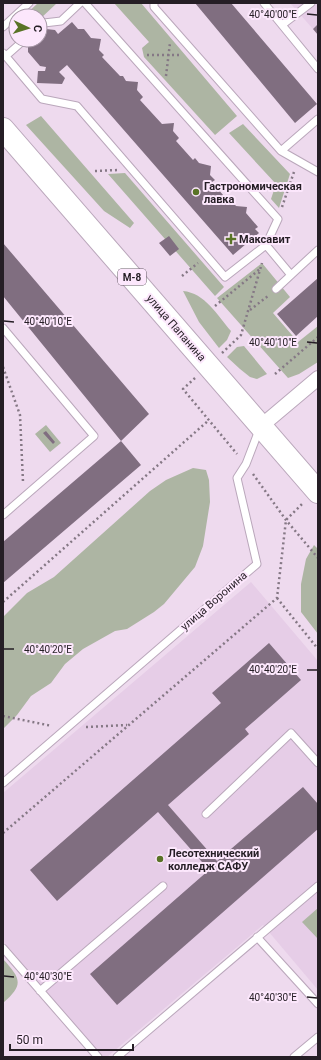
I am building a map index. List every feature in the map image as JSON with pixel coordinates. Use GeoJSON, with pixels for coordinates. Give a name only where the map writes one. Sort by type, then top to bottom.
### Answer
{"type":"FeatureCollection","features":[{"type":"Feature","properties":{"kind":"main road","name":"улица Папанина"},"geometry":{"type":"LineString","coordinates":[[3,129],[260,427],[318,492]]}},
{"type":"Feature","properties":{"kind":"street","name":"улица Воронина"},"geometry":{"type":"LineString","coordinates":[[260,427],[318,378]]}},
{"type":"Feature","properties":{"kind":"lane"},"geometry":{"type":"LineString","coordinates":[[3,27],[29,3]]}},
{"type":"Feature","properties":{"kind":"lane"},"geometry":{"type":"LineString","coordinates":[[48,23],[61,21],[80,3]]}},
{"type":"Feature","properties":{"kind":"lane"},"geometry":{"type":"LineString","coordinates":[[13,48],[4,54],[42,99],[77,106],[225,277],[266,245],[278,219],[86,3]]}},
{"type":"Feature","properties":{"kind":"lane"},"geometry":{"type":"LineString","coordinates":[[154,3],[154,7],[196,56],[281,151],[318,172]]}},
{"type":"Feature","properties":{"kind":"lane"},"geometry":{"type":"LineString","coordinates":[[264,3],[318,69]]}},
{"type":"Feature","properties":{"kind":"lane"},"geometry":{"type":"LineString","coordinates":[[282,25],[311,3]]}},
{"type":"Feature","properties":{"kind":"lane"},"geometry":{"type":"LineString","coordinates":[[281,151],[318,119]]}},
{"type":"Feature","properties":{"kind":"lane"},"geometry":{"type":"LineString","coordinates":[[266,245],[291,275]]}},
{"type":"Feature","properties":{"kind":"lane"},"geometry":{"type":"LineString","coordinates":[[276,289],[318,250]]}},
{"type":"Feature","properties":{"kind":"lane"},"geometry":{"type":"LineString","coordinates":[[3,328],[94,436],[3,515]]}},
{"type":"Feature","properties":{"kind":"lane","name":"улица Воронина"},"geometry":{"type":"LineString","coordinates":[[3,783],[257,564],[237,478],[246,464],[260,427]]}},
{"type":"Feature","properties":{"kind":"lane"},"geometry":{"type":"LineString","coordinates":[[206,814],[291,733],[318,763]]}},
{"type":"Feature","properties":{"kind":"lane"},"geometry":{"type":"LineString","coordinates":[[40,991],[163,886]]}},
{"type":"Feature","properties":{"kind":"lane"},"geometry":{"type":"LineString","coordinates":[[117,1057],[318,886]]}},
{"type":"Feature","properties":{"kind":"lane"},"geometry":{"type":"LineString","coordinates":[[257,938],[318,1004]]}},
{"type":"Feature","properties":{"kind":"lane"},"geometry":{"type":"LineString","coordinates":[[3,948],[98,1057]]}},
{"type":"Feature","properties":{"kind":"lane"},"geometry":{"type":"LineString","coordinates":[[294,1057],[318,1037]]}},
{"type":"Feature","properties":{"kind":"path"},"geometry":{"type":"LineString","coordinates":[[164,91],[172,28]]}},
{"type":"Feature","properties":{"kind":"path"},"geometry":{"type":"LineString","coordinates":[[131,54],[196,56]]}},
{"type":"Feature","properties":{"kind":"path"},"geometry":{"type":"LineString","coordinates":[[278,219],[298,161]]}},
{"type":"Feature","properties":{"kind":"path"},"geometry":{"type":"LineString","coordinates":[[95,171],[132,170]]}},
{"type":"Feature","properties":{"kind":"path"},"geometry":{"type":"LineString","coordinates":[[183,389],[241,335],[250,310],[266,245]]}},
{"type":"Feature","properties":{"kind":"path"},"geometry":{"type":"LineString","coordinates":[[182,276],[207,255]]}},
{"type":"Feature","properties":{"kind":"path"},"geometry":{"type":"LineString","coordinates":[[215,306],[260,269]]}},
{"type":"Feature","properties":{"kind":"path"},"geometry":{"type":"LineString","coordinates":[[250,310],[276,289]]}},
{"type":"Feature","properties":{"kind":"path"},"geometry":{"type":"LineString","coordinates":[[275,374],[318,337]]}},
{"type":"Feature","properties":{"kind":"path"},"geometry":{"type":"LineString","coordinates":[[3,367],[20,415],[24,497]]}},
{"type":"Feature","properties":{"kind":"path"},"geometry":{"type":"LineString","coordinates":[[3,602],[209,420]]}},
{"type":"Feature","properties":{"kind":"path"},"geometry":{"type":"LineString","coordinates":[[3,833],[276,598],[286,520]]}},
{"type":"Feature","properties":{"kind":"path"},"geometry":{"type":"LineString","coordinates":[[276,598],[318,649]]}},
{"type":"Feature","properties":{"kind":"shaded area"},"geometry":{"type":"Polygon","coordinates":[[[290,3],[318,3],[318,35],[313,29],[290,3]]]}},
{"type":"Feature","properties":{"kind":"shaded area","name":"Лесотехнический колледж САФУ"},"geometry":{"type":"Polygon","coordinates":[[[251,582],[318,661],[318,990],[263,925],[107,1057],[101,1057],[3,941],[3,793],[251,582]]]}},
{"type":"Feature","properties":{"kind":"green space"},"geometry":{"type":"Polygon","coordinates":[[[38,3],[57,3],[48,11],[48,8],[33,8],[38,3]]]}},
{"type":"Feature","properties":{"kind":"green space"},"geometry":{"type":"Polygon","coordinates":[[[114,3],[141,3],[237,116],[215,135],[144,57],[142,48],[149,42],[114,3]]]}},
{"type":"Feature","properties":{"kind":"green space"},"geometry":{"type":"Polygon","coordinates":[[[41,116],[134,223],[130,228],[104,211],[26,125],[41,116]]]}},
{"type":"Feature","properties":{"kind":"green space"},"geometry":{"type":"Polygon","coordinates":[[[243,124],[290,174],[279,208],[271,199],[276,184],[229,133],[243,124]]]}},
{"type":"Feature","properties":{"kind":"green space"},"geometry":{"type":"Polygon","coordinates":[[[125,173],[224,287],[215,296],[108,174],[125,173]]]}},
{"type":"Feature","properties":{"kind":"green space"},"geometry":{"type":"Polygon","coordinates":[[[262,263],[290,297],[273,313],[298,342],[318,326],[318,362],[299,374],[288,378],[217,298],[262,263]]]}},
{"type":"Feature","properties":{"kind":"green space"},"geometry":{"type":"Polygon","coordinates":[[[183,291],[198,296],[204,300],[231,331],[227,340],[219,348],[199,322],[183,291]]]}},
{"type":"Feature","properties":{"kind":"green space"},"geometry":{"type":"Polygon","coordinates":[[[244,346],[267,374],[257,379],[250,377],[227,357],[237,347],[244,346]]]}},
{"type":"Feature","properties":{"kind":"green space"},"geometry":{"type":"Polygon","coordinates":[[[46,425],[61,443],[50,452],[35,434],[46,425]]]}},
{"type":"Feature","properties":{"kind":"green space"},"geometry":{"type":"Polygon","coordinates":[[[193,468],[206,470],[209,480],[210,502],[203,546],[195,567],[164,604],[154,612],[127,629],[115,631],[83,649],[65,664],[51,683],[31,696],[17,715],[3,729],[3,617],[27,593],[54,577],[150,491],[166,480],[193,468]]]}},
{"type":"Feature","properties":{"kind":"green space"},"geometry":{"type":"Polygon","coordinates":[[[314,545],[318,549],[318,634],[301,612],[301,584],[306,559],[314,545]]]}},
{"type":"Feature","properties":{"kind":"green space"},"geometry":{"type":"Polygon","coordinates":[[[318,908],[318,939],[302,922],[318,908]]]}},
{"type":"Feature","properties":{"kind":"green space"},"geometry":{"type":"Polygon","coordinates":[[[3,959],[13,971],[18,981],[15,991],[3,1003],[3,959]]]}},
{"type":"Feature","properties":{"kind":"building"},"geometry":{"type":"Polygon","coordinates":[[[195,3],[231,3],[317,104],[295,123],[195,3]]]}},
{"type":"Feature","properties":{"kind":"building"},"geometry":{"type":"Polygon","coordinates":[[[72,22],[78,29],[84,29],[91,38],[101,39],[99,50],[104,55],[102,57],[120,76],[123,76],[126,81],[138,82],[137,90],[143,97],[140,100],[162,124],[174,123],[173,131],[179,138],[176,141],[193,160],[195,158],[199,163],[211,166],[210,175],[215,180],[212,182],[229,202],[231,200],[236,206],[247,207],[246,213],[258,227],[255,229],[259,233],[233,255],[67,65],[59,72],[65,78],[62,84],[37,83],[38,71],[45,71],[46,67],[40,66],[28,52],[28,48],[48,48],[48,29],[55,30],[58,34],[72,22]]]}},
{"type":"Feature","properties":{"kind":"building"},"geometry":{"type":"Polygon","coordinates":[[[318,24],[318,35],[313,29],[318,24]]]}},
{"type":"Feature","properties":{"kind":"building"},"geometry":{"type":"Polygon","coordinates":[[[169,236],[179,249],[170,256],[159,243],[169,236]]]}},
{"type":"Feature","properties":{"kind":"building"},"geometry":{"type":"Polygon","coordinates":[[[3,243],[149,414],[121,441],[3,296],[3,243]]]}},
{"type":"Feature","properties":{"kind":"building"},"geometry":{"type":"Polygon","coordinates":[[[318,278],[318,316],[296,336],[277,314],[318,278]]]}},
{"type":"Feature","properties":{"kind":"building"},"geometry":{"type":"Polygon","coordinates":[[[46,431],[55,442],[53,444],[43,433],[46,431]]]}},
{"type":"Feature","properties":{"kind":"building"},"geometry":{"type":"Polygon","coordinates":[[[121,441],[141,465],[3,583],[3,542],[121,441]]]}},
{"type":"Feature","properties":{"kind":"building"},"geometry":{"type":"Polygon","coordinates":[[[269,643],[301,680],[245,729],[249,734],[168,805],[217,861],[303,787],[318,804],[318,829],[117,1005],[90,974],[209,870],[158,812],[57,901],[30,870],[221,703],[212,693],[269,643]]]}},
{"type":"Feature","properties":{"kind":"place","name":"Гастрономическая лавка"},"geometry":{"type":"Point","coordinates":[196,192]}},
{"type":"Feature","properties":{"kind":"place","name":"Максавит"},"geometry":{"type":"Point","coordinates":[231,239]}},
{"type":"Feature","properties":{"kind":"place","name":"Лесотехнический колледж САФУ"},"geometry":{"type":"Point","coordinates":[160,859]}}]}
